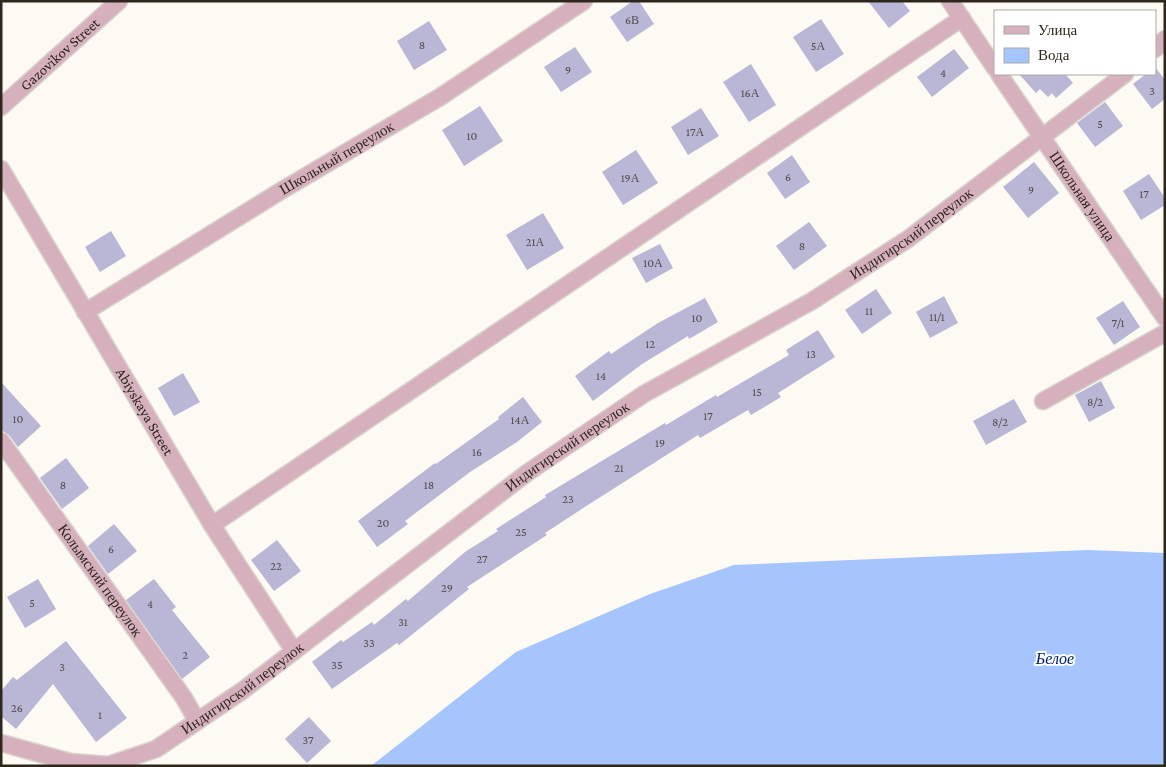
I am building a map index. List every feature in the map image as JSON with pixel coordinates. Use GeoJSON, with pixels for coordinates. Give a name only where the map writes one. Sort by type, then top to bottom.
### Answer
{"type":"FeatureCollection","features":[{"type":"Feature","properties":{"kind":"street","name":"Gazovikov Street"},"geometry":{"type":"LineString","coordinates":[[1,106],[118,1]]}},
{"type":"Feature","properties":{"kind":"street","name":"Школьный переулок"},"geometry":{"type":"LineString","coordinates":[[85,312],[284,189],[440,97],[584,1]]}},
{"type":"Feature","properties":{"kind":"street"},"geometry":{"type":"LineString","coordinates":[[950,1],[994,66]]}},
{"type":"Feature","properties":{"kind":"street"},"geometry":{"type":"LineString","coordinates":[[212,525],[962,18]]}},
{"type":"Feature","properties":{"kind":"street"},"geometry":{"type":"LineString","coordinates":[[1156,48],[1165,39]]}},
{"type":"Feature","properties":{"kind":"street","name":"Школьная улица"},"geometry":{"type":"LineString","coordinates":[[999,75],[1165,318]]}},
{"type":"Feature","properties":{"kind":"street","name":"Индигирский переулок"},"geometry":{"type":"LineString","coordinates":[[1,743],[70,762],[108,765],[156,749],[242,691],[527,473],[644,394],[812,302],[900,244],[1124,75]]}},
{"type":"Feature","properties":{"kind":"street","name":"Abiyskaya Street"},"geometry":{"type":"LineString","coordinates":[[1,169],[212,525],[294,651]]}},
{"type":"Feature","properties":{"kind":"street"},"geometry":{"type":"LineString","coordinates":[[1043,400],[1165,333]]}},
{"type":"Feature","properties":{"kind":"street","name":"Колымский переулок"},"geometry":{"type":"LineString","coordinates":[[1,441],[184,698],[197,721]]}},
{"type":"Feature","properties":{"kind":"water","name":"Белое"},"geometry":{"type":"Polygon","coordinates":[[[1088,550],[1165,553],[1165,766],[371,766],[516,652],[650,594],[734,565],[1088,550]]]}},
{"type":"Feature","properties":{"kind":"building"},"geometry":{"type":"Polygon","coordinates":[[[633,1],[639,1],[654,24],[627,42],[610,17],[633,1]]]}},
{"type":"Feature","properties":{"kind":"building"},"geometry":{"type":"Polygon","coordinates":[[[868,1],[902,1],[910,11],[889,28],[868,1]]]}},
{"type":"Feature","properties":{"kind":"building"},"geometry":{"type":"Polygon","coordinates":[[[821,19],[844,54],[816,72],[793,37],[821,19]]]}},
{"type":"Feature","properties":{"kind":"building"},"geometry":{"type":"Polygon","coordinates":[[[429,21],[447,50],[414,70],[397,41],[429,21]]]}},
{"type":"Feature","properties":{"kind":"building"},"geometry":{"type":"Polygon","coordinates":[[[575,47],[592,72],[561,92],[544,67],[575,47]]]}},
{"type":"Feature","properties":{"kind":"building"},"geometry":{"type":"Polygon","coordinates":[[[954,49],[969,68],[932,97],[917,77],[954,49]]]}},
{"type":"Feature","properties":{"kind":"building"},"geometry":{"type":"Polygon","coordinates":[[[751,64],[776,105],[749,122],[723,82],[751,64]]]}},
{"type":"Feature","properties":{"kind":"building"},"geometry":{"type":"Polygon","coordinates":[[[1156,68],[1165,80],[1165,99],[1152,109],[1133,84],[1145,75],[1156,75],[1156,68]]]}},
{"type":"Feature","properties":{"kind":"building"},"geometry":{"type":"Polygon","coordinates":[[[1020,75],[1066,75],[1073,83],[1056,98],[1052,93],[1048,97],[1040,89],[1036,93],[1020,75]]]}},
{"type":"Feature","properties":{"kind":"building"},"geometry":{"type":"Polygon","coordinates":[[[1105,102],[1123,126],[1095,147],[1077,123],[1105,102]]]}},
{"type":"Feature","properties":{"kind":"building"},"geometry":{"type":"Polygon","coordinates":[[[480,106],[503,141],[464,166],[442,130],[480,106]]]}},
{"type":"Feature","properties":{"kind":"building"},"geometry":{"type":"Polygon","coordinates":[[[701,108],[719,136],[688,155],[671,127],[701,108]]]}},
{"type":"Feature","properties":{"kind":"building"},"geometry":{"type":"Polygon","coordinates":[[[636,150],[658,183],[623,205],[602,172],[636,150]]]}},
{"type":"Feature","properties":{"kind":"building"},"geometry":{"type":"Polygon","coordinates":[[[792,155],[810,182],[785,199],[767,173],[792,155]]]}},
{"type":"Feature","properties":{"kind":"building"},"geometry":{"type":"Polygon","coordinates":[[[1034,162],[1059,193],[1028,218],[1003,187],[1034,162]]]}},
{"type":"Feature","properties":{"kind":"building"},"geometry":{"type":"Polygon","coordinates":[[[1149,174],[1165,198],[1165,205],[1141,220],[1123,191],[1149,174]]]}},
{"type":"Feature","properties":{"kind":"building"},"geometry":{"type":"Polygon","coordinates":[[[543,213],[564,248],[527,270],[506,235],[543,213]]]}},
{"type":"Feature","properties":{"kind":"building"},"geometry":{"type":"Polygon","coordinates":[[[809,222],[827,246],[794,270],[776,246],[809,222]]]}},
{"type":"Feature","properties":{"kind":"building"},"geometry":{"type":"Polygon","coordinates":[[[111,231],[126,256],[100,272],[85,247],[111,231]]]}},
{"type":"Feature","properties":{"kind":"building"},"geometry":{"type":"Polygon","coordinates":[[[660,244],[673,268],[646,283],[632,258],[660,244]]]}},
{"type":"Feature","properties":{"kind":"building"},"geometry":{"type":"Polygon","coordinates":[[[876,289],[892,313],[862,334],[845,310],[876,289]]]}},
{"type":"Feature","properties":{"kind":"building"},"geometry":{"type":"Polygon","coordinates":[[[944,296],[958,323],[930,338],[916,312],[944,296]]]}},
{"type":"Feature","properties":{"kind":"building"},"geometry":{"type":"Polygon","coordinates":[[[705,298],[718,322],[689,339],[688,336],[642,364],[593,401],[575,376],[609,351],[611,354],[658,323],[705,298]]]}},
{"type":"Feature","properties":{"kind":"building"},"geometry":{"type":"Polygon","coordinates":[[[1123,301],[1140,327],[1114,345],[1096,318],[1123,301]]]}},
{"type":"Feature","properties":{"kind":"building"},"geometry":{"type":"Polygon","coordinates":[[[818,330],[835,357],[778,393],[781,397],[751,415],[748,410],[700,438],[698,435],[591,503],[545,533],[547,535],[467,587],[469,589],[399,645],[397,643],[332,689],[312,662],[341,640],[343,642],[372,622],[374,625],[406,599],[408,601],[465,552],[498,531],[496,529],[546,497],[545,495],[665,423],[666,425],[789,355],[786,350],[818,330]]]}},
{"type":"Feature","properties":{"kind":"building"},"geometry":{"type":"Polygon","coordinates":[[[183,373],[200,402],[174,416],[158,388],[183,373]]]}},
{"type":"Feature","properties":{"kind":"building"},"geometry":{"type":"Polygon","coordinates":[[[1101,381],[1115,408],[1089,422],[1075,395],[1101,381]]]}},
{"type":"Feature","properties":{"kind":"building"},"geometry":{"type":"Polygon","coordinates":[[[1,382],[41,426],[18,447],[9,435],[1,430],[1,382]]]}},
{"type":"Feature","properties":{"kind":"building"},"geometry":{"type":"Polygon","coordinates":[[[523,397],[542,422],[517,442],[470,472],[405,521],[408,524],[377,547],[358,521],[435,463],[499,419],[498,417],[523,397]]]}},
{"type":"Feature","properties":{"kind":"building"},"geometry":{"type":"Polygon","coordinates":[[[1014,399],[1027,422],[986,445],[973,421],[1014,399]]]}},
{"type":"Feature","properties":{"kind":"building"},"geometry":{"type":"Polygon","coordinates":[[[66,458],[89,488],[62,509],[40,478],[66,458]]]}},
{"type":"Feature","properties":{"kind":"building"},"geometry":{"type":"Polygon","coordinates":[[[114,524],[137,551],[108,574],[88,546],[114,524]]]}},
{"type":"Feature","properties":{"kind":"building"},"geometry":{"type":"Polygon","coordinates":[[[277,540],[301,571],[274,591],[251,560],[277,540]]]}},
{"type":"Feature","properties":{"kind":"building"},"geometry":{"type":"Polygon","coordinates":[[[38,579],[56,609],[25,628],[7,597],[38,579]]]}},
{"type":"Feature","properties":{"kind":"building"},"geometry":{"type":"Polygon","coordinates":[[[154,579],[176,607],[172,610],[210,657],[182,679],[126,600],[154,579]]]}},
{"type":"Feature","properties":{"kind":"building"},"geometry":{"type":"Polygon","coordinates":[[[66,641],[127,718],[96,742],[53,684],[16,729],[1,716],[1,691],[13,677],[17,680],[66,641]]]}},
{"type":"Feature","properties":{"kind":"building"},"geometry":{"type":"Polygon","coordinates":[[[309,717],[331,741],[307,763],[285,739],[309,717]]]}}]}
